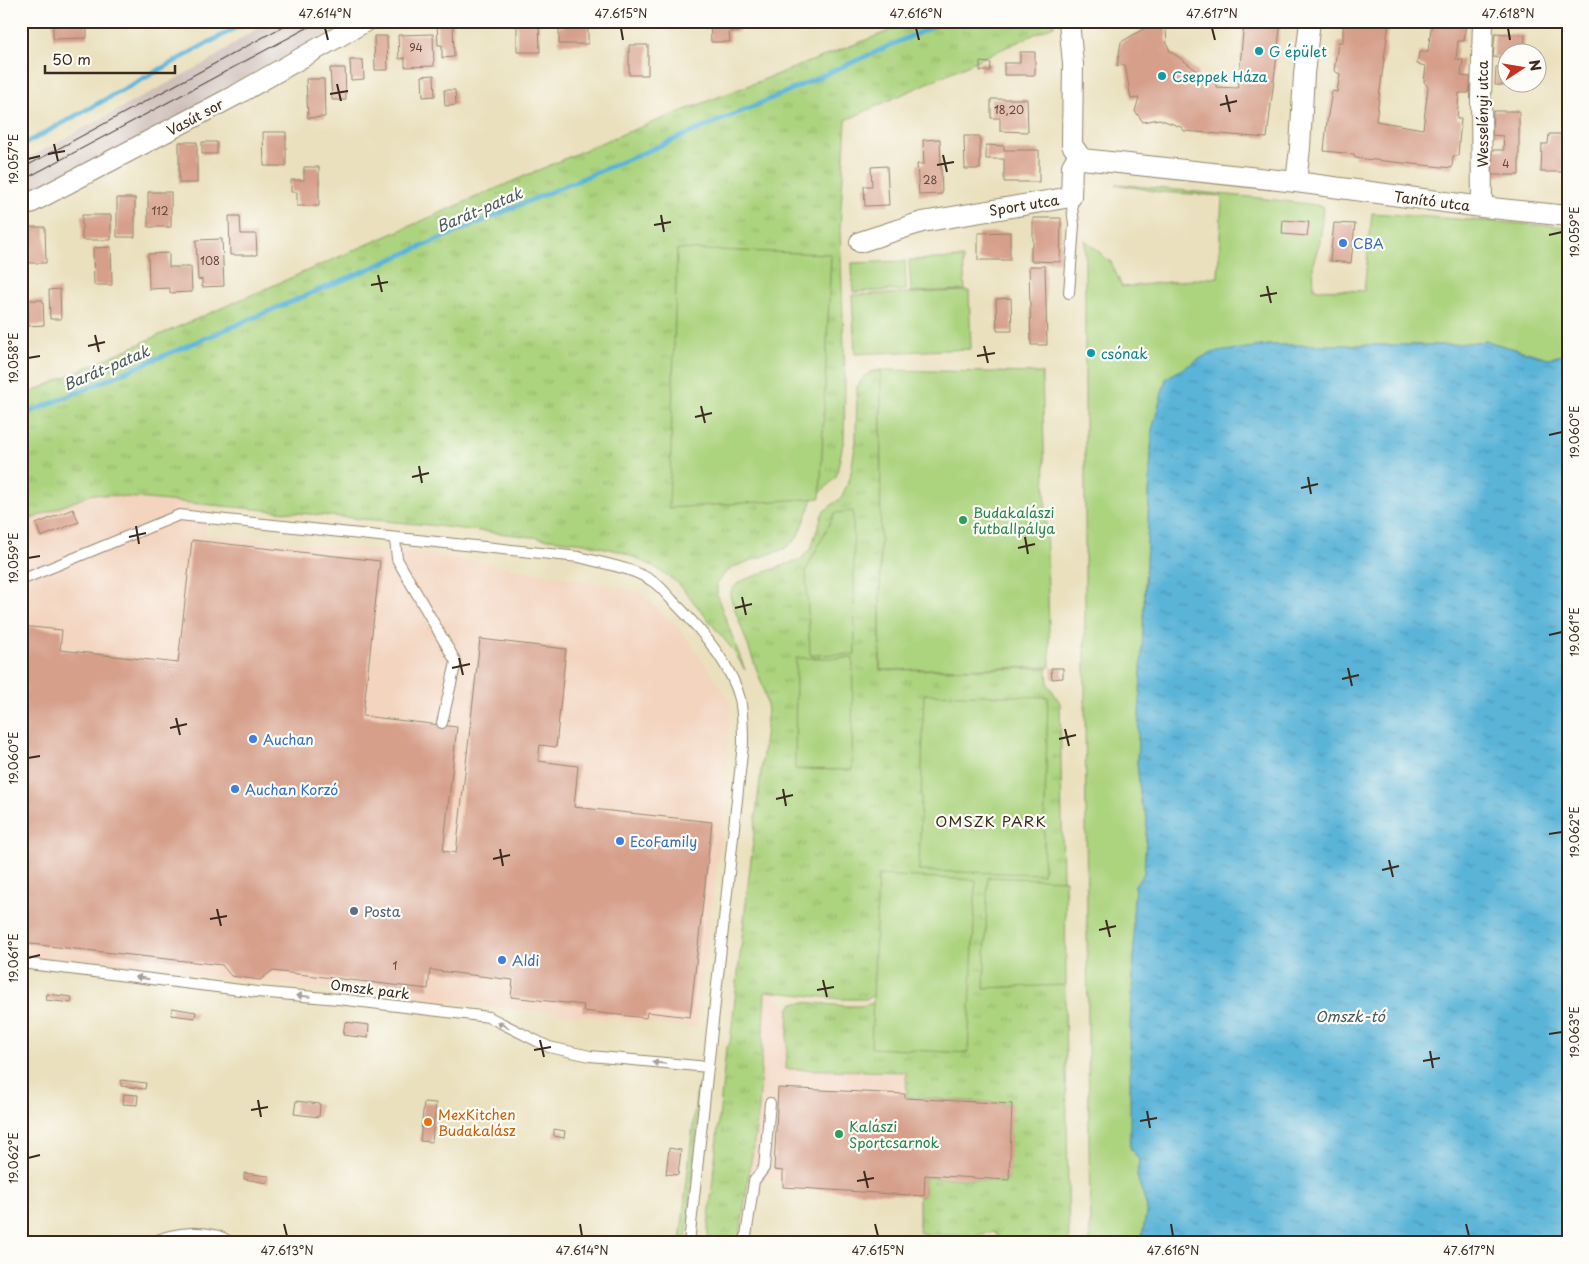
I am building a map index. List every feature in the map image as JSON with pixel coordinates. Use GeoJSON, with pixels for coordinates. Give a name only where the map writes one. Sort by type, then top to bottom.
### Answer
{"type":"FeatureCollection","features":[{"type":"Feature","properties":{"kind":"street","name":"Vasút sor"},"geometry":{"type":"LineString","coordinates":[[21,208],[230,98],[366,21]]}},
{"type":"Feature","properties":{"kind":"street","name":"Sport utca"},"geometry":{"type":"LineString","coordinates":[[860,242],[922,222],[1071,197],[1072,166],[1078,156],[1072,145],[1073,64],[1069,21]]}},
{"type":"Feature","properties":{"kind":"street"},"geometry":{"type":"LineString","coordinates":[[1296,182],[1310,21]]}},
{"type":"Feature","properties":{"kind":"street","name":"Wesselényi utca"},"geometry":{"type":"LineString","coordinates":[[1482,207],[1481,98],[1483,21]]}},
{"type":"Feature","properties":{"kind":"street","name":"Tanító utca"},"geometry":{"type":"LineString","coordinates":[[1078,156],[1082,159],[1100,162],[1296,182],[1482,207],[1568,216]]}},
{"type":"Feature","properties":{"kind":"lane"},"geometry":{"type":"LineString","coordinates":[[1069,293],[1074,225],[1071,197]]}},
{"type":"Feature","properties":{"kind":"lane"},"geometry":{"type":"LineString","coordinates":[[21,580],[179,515],[579,557],[627,569],[655,583],[691,620],[717,653],[740,697],[743,717],[743,744],[689,1243]]}},
{"type":"Feature","properties":{"kind":"lane"},"geometry":{"type":"LineString","coordinates":[[395,539],[396,559],[456,662],[442,723]]}},
{"type":"Feature","properties":{"kind":"lane","name":"Omszk park"},"geometry":{"type":"LineString","coordinates":[[21,963],[256,992],[338,999],[489,1017],[549,1047],[590,1056],[708,1067]]}},
{"type":"Feature","properties":{"kind":"lane"},"geometry":{"type":"LineString","coordinates":[[745,1243],[754,1181],[764,1168],[770,1103]]}},
{"type":"Feature","properties":{"kind":"lane"},"geometry":{"type":"LineString","coordinates":[[151,1243],[161,1238],[179,1234],[204,1233],[230,1242]]}},
{"type":"Feature","properties":{"kind":"shaded area"},"geometry":{"type":"Polygon","coordinates":[[[267,21],[351,21],[21,204],[21,162],[209,61],[267,21]]]}},
{"type":"Feature","properties":{"kind":"shaded area"},"geometry":{"type":"Polygon","coordinates":[[[93,494],[207,505],[206,535],[426,554],[638,591],[682,631],[731,701],[723,819],[696,1028],[21,957],[21,523],[93,494]]]}},
{"type":"Feature","properties":{"kind":"shaded area"},"geometry":{"type":"Polygon","coordinates":[[[765,991],[771,991],[789,1010],[787,1069],[907,1072],[907,1097],[1012,1104],[1009,1181],[926,1177],[924,1196],[780,1189],[779,1178],[748,1178],[759,1109],[765,991]]]}},
{"type":"Feature","properties":{"kind":"green space"},"geometry":{"type":"Polygon","coordinates":[[[915,21],[1048,21],[1055,25],[846,120],[840,228],[845,380],[844,439],[836,477],[812,501],[802,528],[795,540],[784,549],[733,567],[717,583],[717,596],[745,670],[733,650],[678,583],[653,566],[622,552],[584,543],[428,525],[93,494],[21,523],[21,397],[610,139],[915,21]]]}},
{"type":"Feature","properties":{"kind":"green space"},"geometry":{"type":"Polygon","coordinates":[[[1116,184],[1323,206],[1320,241],[1313,263],[1314,289],[1364,291],[1372,213],[1568,227],[1568,354],[1548,358],[1486,341],[1448,345],[1269,345],[1210,353],[1166,379],[1152,430],[1137,762],[1141,803],[1147,817],[1144,873],[1135,885],[1133,916],[1134,957],[1130,1147],[1139,1160],[1137,1176],[1147,1207],[1141,1243],[1090,1243],[1085,711],[1085,240],[1111,262],[1122,287],[1218,277],[1222,196],[1159,192],[1116,184]]]}},
{"type":"Feature","properties":{"kind":"green space"},"geometry":{"type":"Polygon","coordinates":[[[677,249],[831,254],[820,498],[669,508],[677,249]]]}},
{"type":"Feature","properties":{"kind":"green space"},"geometry":{"type":"Polygon","coordinates":[[[963,258],[965,290],[911,292],[909,260],[963,258]]]}},
{"type":"Feature","properties":{"kind":"green space"},"geometry":{"type":"Polygon","coordinates":[[[905,261],[906,290],[853,292],[852,263],[905,261]]]}},
{"type":"Feature","properties":{"kind":"green space"},"geometry":{"type":"Polygon","coordinates":[[[969,291],[971,349],[855,354],[852,295],[969,291]]]}},
{"type":"Feature","properties":{"kind":"green space"},"geometry":{"type":"Polygon","coordinates":[[[881,370],[880,670],[1047,668],[1048,684],[1060,703],[1069,1243],[1004,1243],[994,1232],[971,1236],[919,1232],[919,1196],[924,1196],[925,1177],[1008,1181],[1011,1104],[907,1097],[906,1072],[786,1069],[789,1010],[793,1003],[863,1005],[890,998],[885,990],[866,999],[841,999],[765,991],[759,1109],[740,1234],[737,1243],[712,1243],[708,1236],[726,1049],[730,1043],[768,710],[763,687],[730,596],[733,588],[744,580],[801,559],[811,548],[823,512],[841,498],[850,478],[856,441],[857,387],[870,372],[881,370]]]}},
{"type":"Feature","properties":{"kind":"green space","name":"Budakalászi futballpálya"},"geometry":{"type":"Polygon","coordinates":[[[881,370],[1042,373],[1050,667],[880,670],[881,370]]]}},
{"type":"Feature","properties":{"kind":"green space"},"geometry":{"type":"Polygon","coordinates":[[[853,511],[855,654],[810,655],[806,570],[835,513],[853,511]]]}},
{"type":"Feature","properties":{"kind":"green space"},"geometry":{"type":"Polygon","coordinates":[[[796,658],[853,658],[852,770],[795,769],[796,658]]]}},
{"type":"Feature","properties":{"kind":"green space"},"geometry":{"type":"Polygon","coordinates":[[[924,694],[1048,697],[1043,874],[919,871],[924,694]]]}},
{"type":"Feature","properties":{"kind":"green space"},"geometry":{"type":"Polygon","coordinates":[[[878,875],[976,880],[968,1053],[871,1048],[878,875]]]}},
{"type":"Feature","properties":{"kind":"green space"},"geometry":{"type":"Polygon","coordinates":[[[988,877],[1065,880],[1066,985],[984,988],[988,877]]]}},
{"type":"Feature","properties":{"kind":"green space"},"geometry":{"type":"Polygon","coordinates":[[[701,1086],[686,1243],[680,1243],[697,1089],[701,1086]]]}},
{"type":"Feature","properties":{"kind":"water","name":"Omszk-tó"},"geometry":{"type":"Polygon","coordinates":[[[1486,341],[1548,358],[1568,354],[1568,1243],[1141,1243],[1147,1207],[1137,1176],[1139,1160],[1130,1147],[1130,1025],[1134,957],[1133,916],[1135,885],[1144,873],[1147,817],[1141,803],[1137,762],[1152,430],[1166,378],[1210,353],[1269,345],[1448,345],[1486,341]]]}},
{"type":"Feature","properties":{"kind":"building"},"geometry":{"type":"Polygon","coordinates":[[[53,21],[87,21],[87,38],[53,39],[53,21]]]}},
{"type":"Feature","properties":{"kind":"building"},"geometry":{"type":"Polygon","coordinates":[[[437,21],[453,21],[454,57],[442,58],[442,45],[438,45],[437,21]]]}},
{"type":"Feature","properties":{"kind":"building"},"geometry":{"type":"Polygon","coordinates":[[[511,21],[539,21],[540,52],[517,52],[517,24],[511,25],[511,21]]]}},
{"type":"Feature","properties":{"kind":"building"},"geometry":{"type":"Polygon","coordinates":[[[564,21],[583,21],[583,26],[588,26],[588,44],[559,44],[559,26],[564,26],[564,21]]]}},
{"type":"Feature","properties":{"kind":"building"},"geometry":{"type":"Polygon","coordinates":[[[710,21],[739,21],[739,32],[729,32],[730,42],[711,42],[710,21]]]}},
{"type":"Feature","properties":{"kind":"building"},"geometry":{"type":"Polygon","coordinates":[[[1244,21],[1281,21],[1267,138],[1184,131],[1181,127],[1159,119],[1143,122],[1135,111],[1139,98],[1131,99],[1125,65],[1117,66],[1121,42],[1147,27],[1166,28],[1167,44],[1170,51],[1199,72],[1196,80],[1216,83],[1216,87],[1238,88],[1244,21]]]}},
{"type":"Feature","properties":{"kind":"building"},"geometry":{"type":"Polygon","coordinates":[[[1343,21],[1389,21],[1376,121],[1423,129],[1428,87],[1424,82],[1426,66],[1417,64],[1419,52],[1428,52],[1432,21],[1466,21],[1464,41],[1458,41],[1456,59],[1463,59],[1461,76],[1471,77],[1469,93],[1459,93],[1457,119],[1461,119],[1458,156],[1453,156],[1452,168],[1355,158],[1354,154],[1324,151],[1332,91],[1337,92],[1340,74],[1334,71],[1338,42],[1343,42],[1343,21]]]}},
{"type":"Feature","properties":{"kind":"building"},"geometry":{"type":"Polygon","coordinates":[[[1495,33],[1525,35],[1525,42],[1496,42],[1496,57],[1493,57],[1495,33]]]}},
{"type":"Feature","properties":{"kind":"building"},"geometry":{"type":"Polygon","coordinates":[[[433,34],[434,66],[405,67],[405,58],[399,59],[398,35],[433,34]]]}},
{"type":"Feature","properties":{"kind":"building"},"geometry":{"type":"Polygon","coordinates":[[[374,36],[387,36],[388,70],[375,70],[374,36]]]}},
{"type":"Feature","properties":{"kind":"building"},"geometry":{"type":"Polygon","coordinates":[[[629,45],[648,45],[648,75],[629,75],[629,45]]]}},
{"type":"Feature","properties":{"kind":"building"},"geometry":{"type":"Polygon","coordinates":[[[1020,52],[1035,52],[1035,75],[1004,75],[1004,63],[1020,63],[1020,52]]]}},
{"type":"Feature","properties":{"kind":"building"},"geometry":{"type":"Polygon","coordinates":[[[350,60],[363,60],[364,79],[351,80],[350,60]]]}},
{"type":"Feature","properties":{"kind":"building"},"geometry":{"type":"Polygon","coordinates":[[[980,62],[991,63],[990,71],[980,71],[980,62]]]}},
{"type":"Feature","properties":{"kind":"building"},"geometry":{"type":"Polygon","coordinates":[[[330,68],[345,68],[346,100],[332,100],[330,68]]]}},
{"type":"Feature","properties":{"kind":"building"},"geometry":{"type":"Polygon","coordinates":[[[434,75],[435,96],[423,97],[422,76],[434,75]]]}},
{"type":"Feature","properties":{"kind":"building"},"geometry":{"type":"Polygon","coordinates":[[[306,79],[324,79],[325,117],[308,118],[306,79]]]}},
{"type":"Feature","properties":{"kind":"building"},"geometry":{"type":"Polygon","coordinates":[[[444,90],[455,90],[456,105],[445,106],[444,90]]]}},
{"type":"Feature","properties":{"kind":"building"},"geometry":{"type":"Polygon","coordinates":[[[991,99],[1027,99],[1028,132],[1000,131],[1000,118],[991,118],[991,99]]]}},
{"type":"Feature","properties":{"kind":"building"},"geometry":{"type":"Polygon","coordinates":[[[1493,111],[1519,111],[1519,175],[1492,175],[1492,150],[1504,150],[1503,136],[1492,135],[1493,111]]]}},
{"type":"Feature","properties":{"kind":"building"},"geometry":{"type":"Polygon","coordinates":[[[1564,112],[1568,112],[1568,129],[1563,128],[1564,112]]]}},
{"type":"Feature","properties":{"kind":"building"},"geometry":{"type":"Polygon","coordinates":[[[263,132],[286,132],[286,166],[264,166],[263,132]]]}},
{"type":"Feature","properties":{"kind":"building"},"geometry":{"type":"Polygon","coordinates":[[[1549,134],[1565,134],[1564,172],[1541,172],[1542,144],[1548,144],[1549,134]]]}},
{"type":"Feature","properties":{"kind":"building"},"geometry":{"type":"Polygon","coordinates":[[[964,136],[980,136],[980,169],[965,169],[964,136]]]}},
{"type":"Feature","properties":{"kind":"building"},"geometry":{"type":"Polygon","coordinates":[[[940,139],[942,194],[919,195],[917,164],[924,164],[923,140],[940,139]]]}},
{"type":"Feature","properties":{"kind":"building"},"geometry":{"type":"Polygon","coordinates":[[[179,142],[197,142],[197,183],[179,183],[179,142]]]}},
{"type":"Feature","properties":{"kind":"building"},"geometry":{"type":"Polygon","coordinates":[[[202,142],[217,142],[217,154],[202,154],[202,142]]]}},
{"type":"Feature","properties":{"kind":"building"},"geometry":{"type":"Polygon","coordinates":[[[986,145],[1004,146],[1004,150],[1039,150],[1039,182],[1004,182],[1004,159],[986,159],[986,145]]]}},
{"type":"Feature","properties":{"kind":"building"},"geometry":{"type":"Polygon","coordinates":[[[887,166],[889,205],[865,206],[864,186],[872,186],[871,167],[887,166]]]}},
{"type":"Feature","properties":{"kind":"building"},"geometry":{"type":"Polygon","coordinates":[[[304,167],[319,167],[319,206],[297,206],[297,192],[291,192],[291,180],[304,180],[304,167]]]}},
{"type":"Feature","properties":{"kind":"building"},"geometry":{"type":"Polygon","coordinates":[[[148,192],[171,192],[171,227],[148,227],[148,192]]]}},
{"type":"Feature","properties":{"kind":"building"},"geometry":{"type":"Polygon","coordinates":[[[117,198],[135,198],[135,237],[117,237],[117,198]]]}},
{"type":"Feature","properties":{"kind":"building"},"geometry":{"type":"Polygon","coordinates":[[[82,215],[111,215],[111,240],[82,240],[82,215]]]}},
{"type":"Feature","properties":{"kind":"building"},"geometry":{"type":"Polygon","coordinates":[[[229,216],[240,216],[241,234],[256,234],[257,255],[230,255],[229,216]]]}},
{"type":"Feature","properties":{"kind":"building"},"geometry":{"type":"Polygon","coordinates":[[[1033,218],[1061,218],[1060,262],[1031,261],[1033,218]]]}},
{"type":"Feature","properties":{"kind":"building"},"geometry":{"type":"Polygon","coordinates":[[[1283,220],[1309,222],[1307,236],[1282,234],[1283,220]]]}},
{"type":"Feature","properties":{"kind":"building","name":"CBA"},"geometry":{"type":"Polygon","coordinates":[[[1334,223],[1355,224],[1351,263],[1330,261],[1334,223]]]}},
{"type":"Feature","properties":{"kind":"building"},"geometry":{"type":"Polygon","coordinates":[[[27,227],[45,227],[46,263],[27,263],[27,227]]]}},
{"type":"Feature","properties":{"kind":"building"},"geometry":{"type":"Polygon","coordinates":[[[1010,232],[1010,260],[978,260],[978,233],[1010,232]]]}},
{"type":"Feature","properties":{"kind":"building"},"geometry":{"type":"Polygon","coordinates":[[[222,239],[224,286],[202,287],[202,279],[198,280],[196,240],[222,239]]]}},
{"type":"Feature","properties":{"kind":"building"},"geometry":{"type":"Polygon","coordinates":[[[111,247],[112,285],[94,285],[93,248],[111,247]]]}},
{"type":"Feature","properties":{"kind":"building"},"geometry":{"type":"Polygon","coordinates":[[[169,253],[169,267],[191,267],[192,292],[170,293],[170,288],[149,289],[148,254],[169,253]]]}},
{"type":"Feature","properties":{"kind":"building"},"geometry":{"type":"Polygon","coordinates":[[[1029,266],[1045,266],[1047,345],[1031,345],[1029,266]]]}},
{"type":"Feature","properties":{"kind":"building"},"geometry":{"type":"Polygon","coordinates":[[[60,289],[61,319],[50,319],[49,290],[60,289]]]}},
{"type":"Feature","properties":{"kind":"building"},"geometry":{"type":"Polygon","coordinates":[[[1011,298],[1012,331],[997,331],[996,299],[1011,298]]]}},
{"type":"Feature","properties":{"kind":"building"},"geometry":{"type":"Polygon","coordinates":[[[28,300],[43,300],[44,325],[28,326],[28,300]]]}},
{"type":"Feature","properties":{"kind":"building"},"geometry":{"type":"Polygon","coordinates":[[[73,509],[79,522],[41,537],[36,524],[73,509]]]}},
{"type":"Feature","properties":{"kind":"building","name":"Auchan Korzó"},"geometry":{"type":"Polygon","coordinates":[[[192,540],[380,561],[363,716],[457,727],[443,851],[456,853],[480,639],[566,649],[556,747],[540,745],[538,761],[578,766],[574,807],[712,822],[690,1017],[647,1012],[646,1018],[583,1011],[584,1005],[511,997],[513,980],[430,970],[428,989],[272,971],[260,980],[231,976],[222,965],[21,943],[21,626],[62,630],[60,650],[178,663],[192,540]]]}},
{"type":"Feature","properties":{"kind":"building"},"geometry":{"type":"Polygon","coordinates":[[[1051,668],[1063,668],[1063,678],[1052,679],[1051,668]]]}},
{"type":"Feature","properties":{"kind":"building"},"geometry":{"type":"Polygon","coordinates":[[[47,994],[72,997],[71,1003],[46,1000],[47,994]]]}},
{"type":"Feature","properties":{"kind":"building"},"geometry":{"type":"Polygon","coordinates":[[[172,1008],[196,1012],[195,1018],[171,1015],[172,1008]]]}},
{"type":"Feature","properties":{"kind":"building"},"geometry":{"type":"Polygon","coordinates":[[[345,1022],[369,1025],[368,1038],[343,1035],[345,1022]]]}},
{"type":"Feature","properties":{"kind":"building"},"geometry":{"type":"Polygon","coordinates":[[[121,1080],[146,1083],[145,1089],[121,1086],[121,1080]]]}},
{"type":"Feature","properties":{"kind":"building"},"geometry":{"type":"Polygon","coordinates":[[[778,1088],[905,1094],[905,1098],[1012,1104],[1009,1180],[925,1175],[924,1196],[783,1187],[783,1171],[774,1170],[778,1088]]]}},
{"type":"Feature","properties":{"kind":"building"},"geometry":{"type":"Polygon","coordinates":[[[124,1094],[138,1095],[137,1105],[123,1104],[124,1094]]]}},
{"type":"Feature","properties":{"kind":"building"},"geometry":{"type":"Polygon","coordinates":[[[296,1101],[320,1104],[319,1117],[294,1114],[296,1101]]]}},
{"type":"Feature","properties":{"kind":"building","name":"MexKitchen Budakalász"},"geometry":{"type":"Polygon","coordinates":[[[424,1102],[436,1103],[432,1142],[420,1141],[424,1102]]]}},
{"type":"Feature","properties":{"kind":"building"},"geometry":{"type":"Polygon","coordinates":[[[554,1129],[565,1131],[564,1138],[554,1136],[554,1129]]]}},
{"type":"Feature","properties":{"kind":"building"},"geometry":{"type":"Polygon","coordinates":[[[669,1148],[681,1150],[678,1175],[666,1174],[669,1148]]]}},
{"type":"Feature","properties":{"kind":"building"},"geometry":{"type":"Polygon","coordinates":[[[244,1173],[269,1176],[268,1183],[244,1179],[244,1173]]]}},
{"type":"Feature","properties":{"kind":"waterway"},"geometry":{"type":"LineString","coordinates":[[21,146],[248,21]]}},
{"type":"Feature","properties":{"kind":"waterway","name":"Barát-patak"},"geometry":{"type":"LineString","coordinates":[[21,416],[768,100],[945,21]]}},
{"type":"Feature","properties":{"kind":"tram line"},"geometry":{"type":"LineString","coordinates":[[21,169],[293,21]]}},
{"type":"Feature","properties":{"kind":"tram line"},"geometry":{"type":"LineString","coordinates":[[21,181],[320,21]]}},
{"type":"Feature","properties":{"kind":"place","name":"G épület"},"geometry":{"type":"Point","coordinates":[1259,51]}},
{"type":"Feature","properties":{"kind":"place","name":"Cseppek Háza"},"geometry":{"type":"Point","coordinates":[1162,76]}},
{"type":"Feature","properties":{"kind":"place","name":"CBA"},"geometry":{"type":"Point","coordinates":[1343,243]}},
{"type":"Feature","properties":{"kind":"place","name":"csónak"},"geometry":{"type":"Point","coordinates":[1091,353]}},
{"type":"Feature","properties":{"kind":"place","name":"Budakalászi futballpálya"},"geometry":{"type":"Point","coordinates":[963,520]}},
{"type":"Feature","properties":{"kind":"place","name":"Auchan"},"geometry":{"type":"Point","coordinates":[253,739]}},
{"type":"Feature","properties":{"kind":"place","name":"Auchan Korzó"},"geometry":{"type":"Point","coordinates":[235,789]}},
{"type":"Feature","properties":{"kind":"place","name":"EcoFamily"},"geometry":{"type":"Point","coordinates":[620,841]}},
{"type":"Feature","properties":{"kind":"place","name":"Posta"},"geometry":{"type":"Point","coordinates":[354,911]}},
{"type":"Feature","properties":{"kind":"place","name":"Aldi"},"geometry":{"type":"Point","coordinates":[502,960]}},
{"type":"Feature","properties":{"kind":"place","name":"MexKitchen Budakalász"},"geometry":{"type":"Point","coordinates":[428,1122]}},
{"type":"Feature","properties":{"kind":"place","name":"Kalászi Sportcsarnok"},"geometry":{"type":"Point","coordinates":[839,1134]}},
{"type":"Feature","properties":{"kind":"district","name":"OMSZK PARK"},"geometry":{"type":"Point","coordinates":[991,820]}}]}
